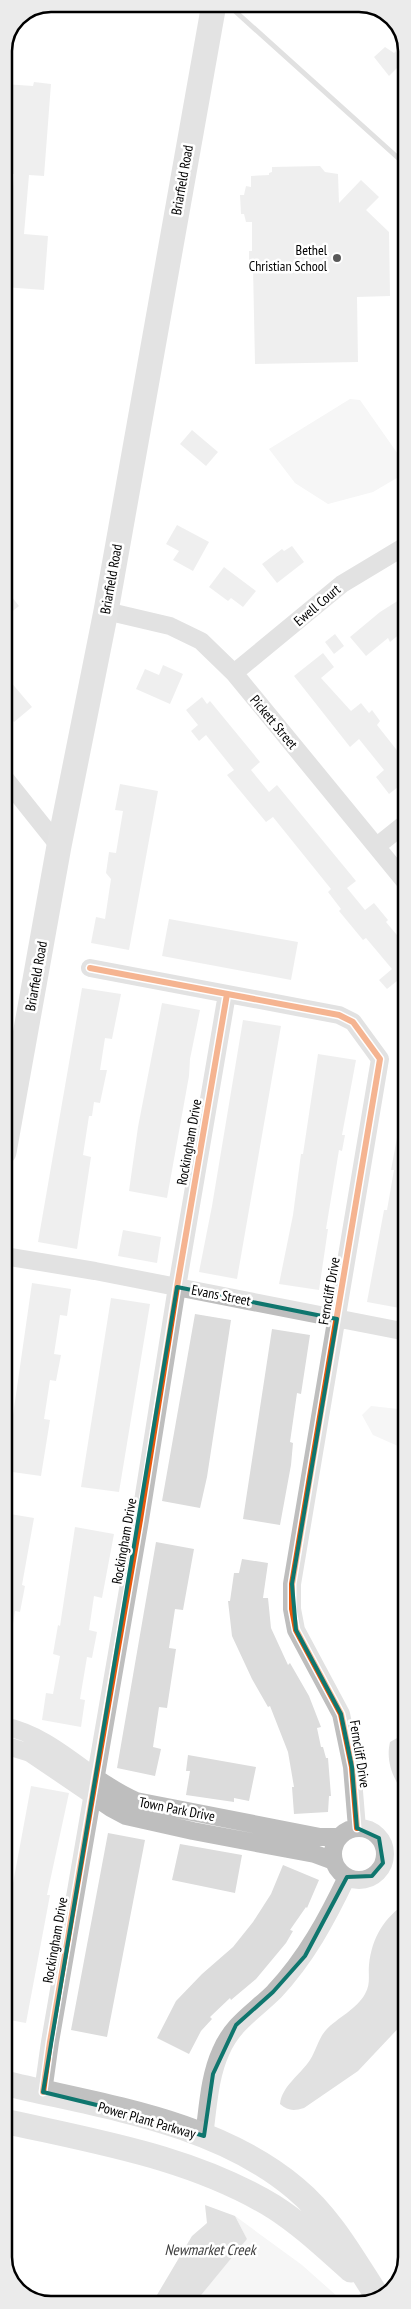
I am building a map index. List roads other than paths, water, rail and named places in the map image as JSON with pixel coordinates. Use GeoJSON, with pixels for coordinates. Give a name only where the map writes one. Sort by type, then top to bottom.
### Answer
{"type":"FeatureCollection","features":[{"type":"Feature","properties":{"kind":"main road","name":"Briarfield Road"},"geometry":{"type":"LineString","coordinates":[[12,1105],[59,846],[106,611],[212,13]]}},
{"type":"Feature","properties":{"kind":"main road","name":"Power Plant Parkway"},"geometry":{"type":"LineString","coordinates":[[13,2085],[184,2128],[248,2157],[296,2189],[338,2235],[376,2292]]}},
{"type":"Feature","properties":{"kind":"main road","name":"Power Plant Parkway"},"geometry":{"type":"LineString","coordinates":[[13,2128],[165,2158],[222,2180],[275,2208],[299,2225],[375,2293]]}},
{"type":"Feature","properties":{"kind":"street","name":"Ewell Court"},"geometry":{"type":"LineString","coordinates":[[234,674],[342,584],[398,550]]}},
{"type":"Feature","properties":{"kind":"street","name":"Pickett Street"},"geometry":{"type":"LineString","coordinates":[[106,611],[170,626],[201,641],[234,674],[398,873]]}},
{"type":"Feature","properties":{"kind":"street"},"geometry":{"type":"LineString","coordinates":[[12,788],[59,846]]}},
{"type":"Feature","properties":{"kind":"street"},"geometry":{"type":"LineString","coordinates":[[377,846],[398,829]]}},
{"type":"Feature","properties":{"kind":"street","name":"Ferncliff Drive"},"geometry":{"type":"LineString","coordinates":[[90,968],[339,1015],[353,1022],[380,1059],[297,1550],[292,1608],[296,1630],[340,1714],[352,1767],[357,1828]]}},
{"type":"Feature","properties":{"kind":"street","name":"Rockingham Drive"},"geometry":{"type":"LineString","coordinates":[[43,2092],[227,994]]}},
{"type":"Feature","properties":{"kind":"street","name":"Evans Street"},"geometry":{"type":"LineString","coordinates":[[13,1258],[177,1287],[398,1330]]}},
{"type":"Feature","properties":{"kind":"street","name":"Town Park Drive"},"geometry":{"type":"LineString","coordinates":[[13,1728],[37,1736],[119,1794],[136,1802],[320,1837],[339,1837]]}},
{"type":"Feature","properties":{"kind":"street","name":"Town Park Drive"},"geometry":{"type":"LineString","coordinates":[[13,1748],[30,1753],[126,1816],[315,1854],[334,1861]]}},
{"type":"Feature","properties":{"kind":"street"},"geometry":{"type":"LineString","coordinates":[[357,1828],[373,1832],[380,1838],[385,1854],[383,1863],[372,1876],[364,1879],[347,1877],[336,1868],[334,1861],[333,1852],[339,1837],[350,1829],[357,1828]]}},
{"type":"Feature","properties":{"kind":"street"},"geometry":{"type":"LineString","coordinates":[[204,2136],[213,2074],[221,2050],[236,2025],[273,1992],[305,1956],[327,1919],[347,1877]]}},
{"type":"Feature","properties":{"kind":"water"},"geometry":{"type":"Polygon","coordinates":[[[398,1738],[398,1784],[390,1765],[390,1742],[398,1738]]]}},
{"type":"Feature","properties":{"kind":"water"},"geometry":{"type":"Polygon","coordinates":[[[398,1909],[398,2029],[358,2071],[304,2108],[294,2110],[286,2108],[280,2104],[284,2092],[310,2060],[323,2034],[352,2009],[365,1994],[369,1983],[369,1965],[376,1937],[398,1909]]]}},
{"type":"Feature","properties":{"kind":"water","name":"Newmarket Creek"},"geometry":{"type":"Polygon","coordinates":[[[205,2205],[235,2216],[247,2239],[200,2296],[156,2296],[192,2236],[207,2223],[205,2205]]]}},
{"type":"Feature","properties":{"kind":"waterway"},"geometry":{"type":"LineString","coordinates":[[237,13],[398,158]]}},
{"type":"Feature","properties":{"kind":"place","name":"Bethel Christian School"},"geometry":{"type":"Point","coordinates":[337,258]}}]}
